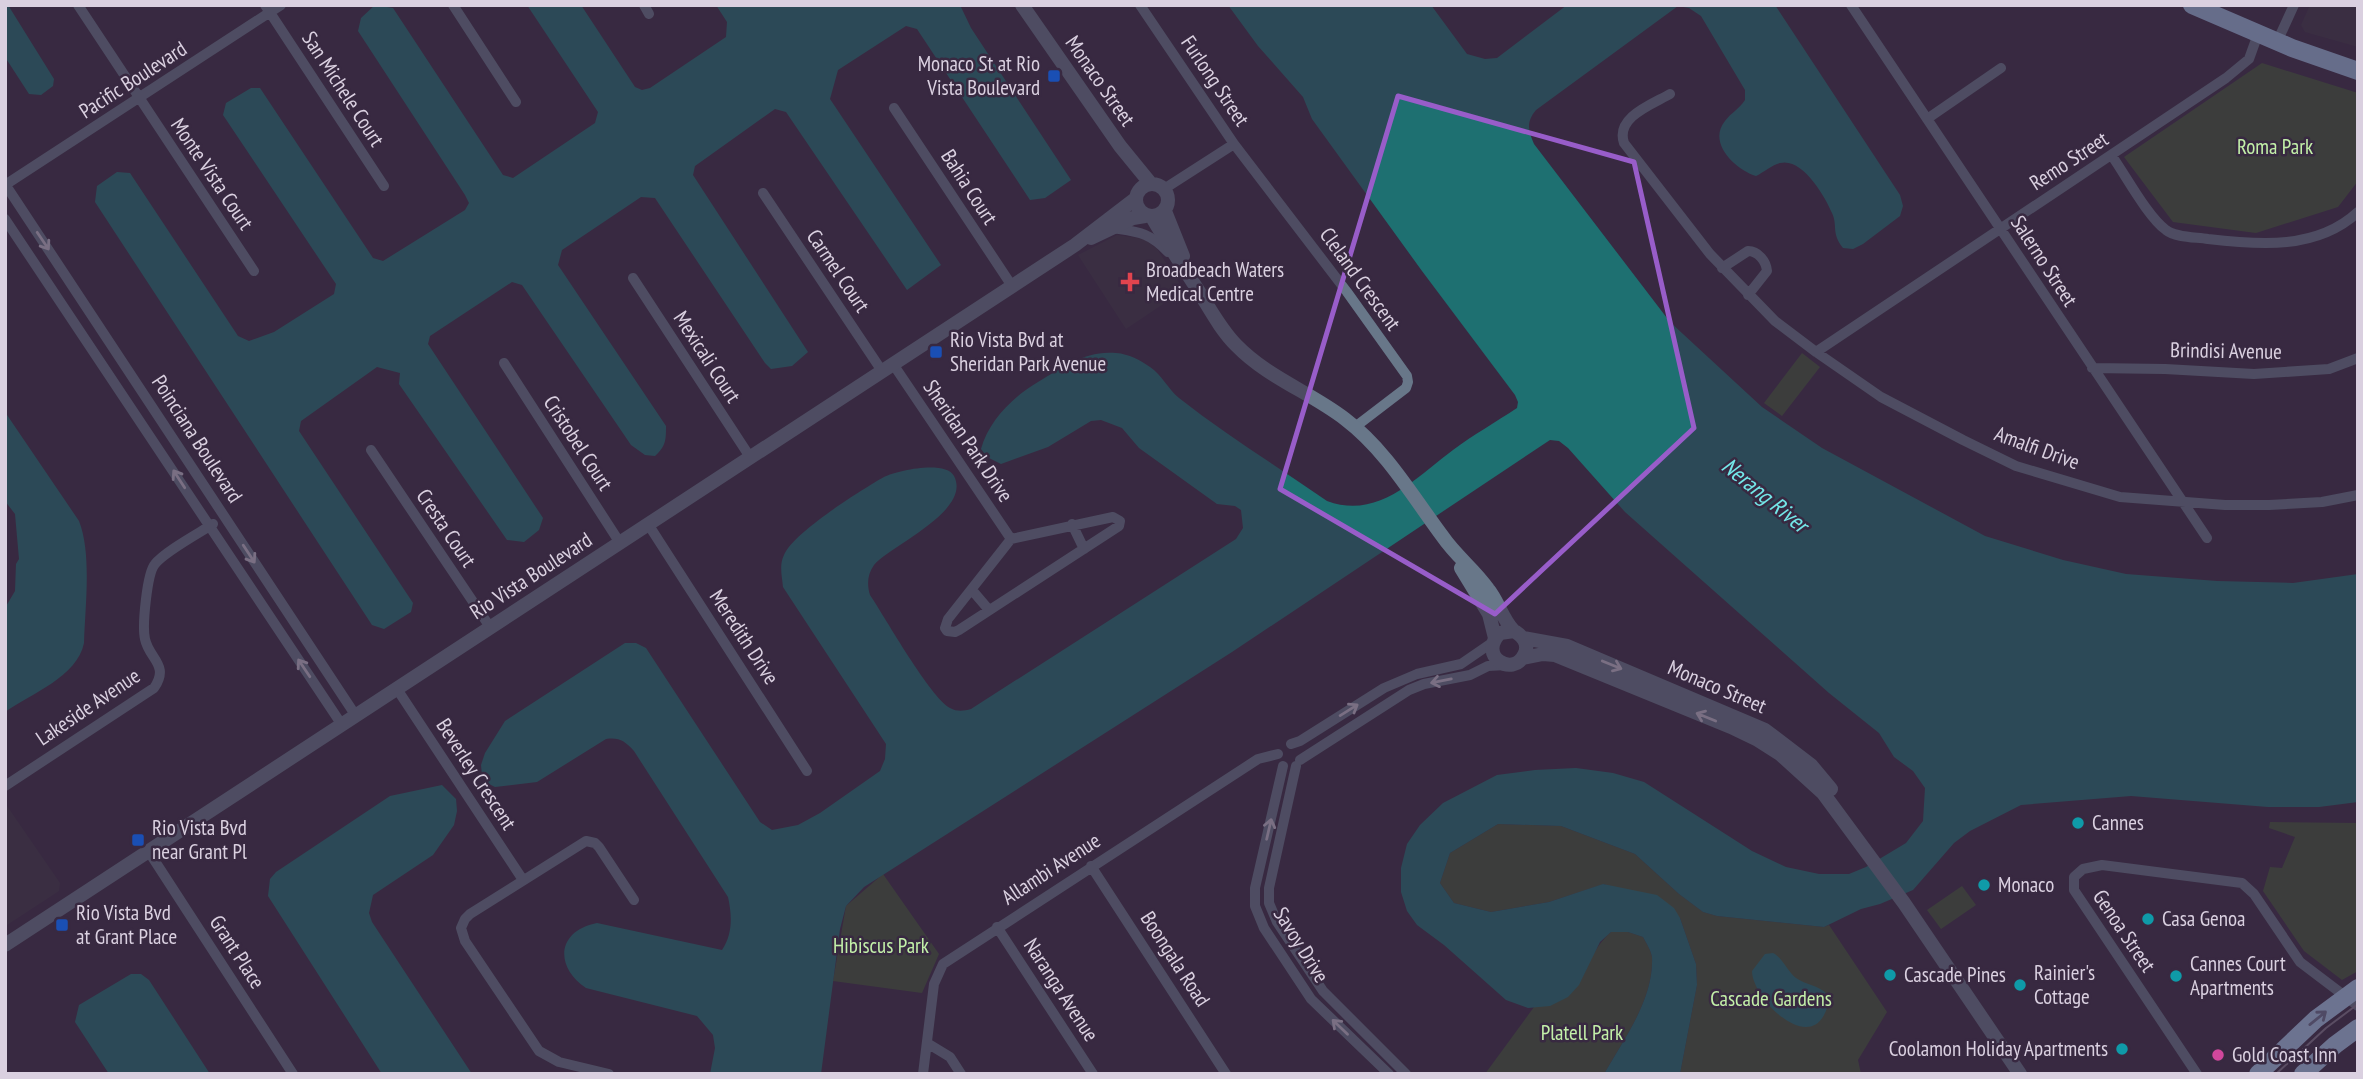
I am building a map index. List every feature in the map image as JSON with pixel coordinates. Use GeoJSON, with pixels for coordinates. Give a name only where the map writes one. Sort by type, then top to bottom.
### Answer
{"type":"FeatureCollection","features":[{"type":"Feature","properties":{"kind":"highway"},"geometry":{"type":"LineString","coordinates":[[2258,1074],[2288,1043],[2353,997]]}},
{"type":"Feature","properties":{"kind":"highway"},"geometry":{"type":"LineString","coordinates":[[2302,1074],[2358,1028]]}},
{"type":"Feature","properties":{"kind":"main road"},"geometry":{"type":"LineString","coordinates":[[2192,5],[2277,42],[2353,67]]}},
{"type":"Feature","properties":{"kind":"street","name":"Monte Vista Court"},"geometry":{"type":"LineString","coordinates":[[78,5],[254,271]]}},
{"type":"Feature","properties":{"kind":"street","name":"Pacific Boulevard"},"geometry":{"type":"LineString","coordinates":[[5,185],[139,99],[268,9],[281,5]]}},
{"type":"Feature","properties":{"kind":"street"},"geometry":{"type":"LineString","coordinates":[[453,5],[516,102]]}},
{"type":"Feature","properties":{"kind":"street","name":"Monaco Street"},"geometry":{"type":"LineString","coordinates":[[1022,5],[1148,190],[1139,212],[1154,214]]}},
{"type":"Feature","properties":{"kind":"street","name":"Furlong Street"},"geometry":{"type":"LineString","coordinates":[[1140,5],[1234,144]]}},
{"type":"Feature","properties":{"kind":"street","name":"Salerno Street"},"geometry":{"type":"LineString","coordinates":[[1851,5],[2207,538]]}},
{"type":"Feature","properties":{"kind":"street"},"geometry":{"type":"LineString","coordinates":[[2277,42],[2294,5]]}},
{"type":"Feature","properties":{"kind":"street","name":"San Michele Court"},"geometry":{"type":"LineString","coordinates":[[268,9],[384,186]]}},
{"type":"Feature","properties":{"kind":"street","name":"Remo Street"},"geometry":{"type":"LineString","coordinates":[[1816,352],[2112,156],[2243,65],[2249,59],[2258,34]]}},
{"type":"Feature","properties":{"kind":"street"},"geometry":{"type":"LineString","coordinates":[[1927,119],[2001,68]]}},
{"type":"Feature","properties":{"kind":"street","name":"Amalfi Drive"},"geometry":{"type":"LineString","coordinates":[[1670,94],[1631,118],[1624,127],[1623,140],[1722,268],[1748,295],[1775,321],[1881,397],[2016,466],[2120,496],[2182,502],[2269,505],[2322,502],[2358,495]]}},
{"type":"Feature","properties":{"kind":"street","name":"Bahia Court"},"geometry":{"type":"LineString","coordinates":[[894,108],[1012,286]]}},
{"type":"Feature","properties":{"kind":"street","name":"Rio Vista Boulevard"},"geometry":{"type":"LineString","coordinates":[[6,941],[149,852],[1012,286],[1148,190],[1234,144]]}},
{"type":"Feature","properties":{"kind":"street","name":"Cleland Crescent"},"geometry":{"type":"LineString","coordinates":[[1234,144],[1347,292],[1406,376],[1406,388],[1355,427]]}},
{"type":"Feature","properties":{"kind":"street"},"geometry":{"type":"LineString","coordinates":[[2112,156],[2158,222],[2168,232],[2229,242],[2271,244],[2301,241],[2356,218]]}},
{"type":"Feature","properties":{"kind":"street","name":"Poinciana Boulevard"},"geometry":{"type":"LineString","coordinates":[[5,185],[356,716]]}},
{"type":"Feature","properties":{"kind":"street"},"geometry":{"type":"LineString","coordinates":[[1148,190],[1168,200],[1154,214]]}},
{"type":"Feature","properties":{"kind":"street","name":"Carmel Court"},"geometry":{"type":"LineString","coordinates":[[763,193],[887,368]]}},
{"type":"Feature","properties":{"kind":"street"},"geometry":{"type":"LineString","coordinates":[[1154,214],[1173,254],[1226,334],[1250,359],[1278,379],[1339,414],[1377,449],[1438,532],[1487,587],[1526,645],[1523,658],[1519,662],[1488,666],[1470,675],[1424,684],[1409,690],[1298,763],[1283,765],[1278,754],[1282,747],[1300,741],[1384,688],[1417,674],[1461,664],[1507,631],[1519,635]]}},
{"type":"Feature","properties":{"kind":"street"},"geometry":{"type":"LineString","coordinates":[[1154,214],[1192,281]]}},
{"type":"Feature","properties":{"kind":"street","name":"Rio Vista Boulevard"},"geometry":{"type":"LineString","coordinates":[[1075,244],[1133,218],[1154,214]]}},
{"type":"Feature","properties":{"kind":"street","name":"Poinciana Boulevard"},"geometry":{"type":"LineString","coordinates":[[5,219],[342,725]]}},
{"type":"Feature","properties":{"kind":"street"},"geometry":{"type":"LineString","coordinates":[[1113,228],[1149,235],[1173,254]]}},
{"type":"Feature","properties":{"kind":"street"},"geometry":{"type":"LineString","coordinates":[[1722,268],[1748,251],[1753,251],[1760,257],[1767,271],[1748,295]]}},
{"type":"Feature","properties":{"kind":"street","name":"Mexicali Court"},"geometry":{"type":"LineString","coordinates":[[633,278],[750,457]]}},
{"type":"Feature","properties":{"kind":"street"},"geometry":{"type":"LineString","coordinates":[[99,357],[113,348]]}},
{"type":"Feature","properties":{"kind":"street","name":"Brindisi Avenue"},"geometry":{"type":"LineString","coordinates":[[2092,368],[2254,374],[2329,369],[2358,358]]}},
{"type":"Feature","properties":{"kind":"street","name":"Cristobel Court"},"geometry":{"type":"LineString","coordinates":[[504,363],[620,543]]}},
{"type":"Feature","properties":{"kind":"street","name":"Sheridan Park Drive"},"geometry":{"type":"LineString","coordinates":[[887,368],[1011,539]]}},
{"type":"Feature","properties":{"kind":"street"},"geometry":{"type":"LineString","coordinates":[[1371,415],[1370,436],[1377,449]]}},
{"type":"Feature","properties":{"kind":"street","name":"Cresta Court"},"geometry":{"type":"LineString","coordinates":[[371,450],[489,627]]}},
{"type":"Feature","properties":{"kind":"street","name":"Lakeside Avenue"},"geometry":{"type":"LineString","coordinates":[[5,786],[154,688],[160,670],[145,639],[150,573],[157,561],[225,516]]}},
{"type":"Feature","properties":{"kind":"street"},"geometry":{"type":"LineString","coordinates":[[1113,517],[1120,521],[1119,526],[955,632],[947,631],[945,628],[948,618],[1011,539],[1072,524],[1113,517]]}},
{"type":"Feature","properties":{"kind":"street","name":"Meredith Drive"},"geometry":{"type":"LineString","coordinates":[[649,524],[807,771]]}},
{"type":"Feature","properties":{"kind":"street"},"geometry":{"type":"LineString","coordinates":[[1072,524],[1084,549]]}},
{"type":"Feature","properties":{"kind":"street"},"geometry":{"type":"LineString","coordinates":[[1451,548],[1489,614],[1494,640],[1493,654],[1506,665]]}},
{"type":"Feature","properties":{"kind":"street"},"geometry":{"type":"LineString","coordinates":[[972,590],[989,610]]}},
{"type":"Feature","properties":{"kind":"street","name":"Monaco Street"},"geometry":{"type":"LineString","coordinates":[[1519,635],[1567,646],[1582,660]]}},
{"type":"Feature","properties":{"kind":"street","name":"Monaco Street"},"geometry":{"type":"LineString","coordinates":[[1523,658],[1543,654],[1582,660],[1765,730],[1811,765],[1831,789],[1854,832],[2020,1074]]}},
{"type":"Feature","properties":{"kind":"street","name":"Beverley Crescent"},"geometry":{"type":"LineString","coordinates":[[397,689],[523,880]]}},
{"type":"Feature","properties":{"kind":"street"},"geometry":{"type":"LineString","coordinates":[[1291,744],[1300,751],[1298,763]]}},
{"type":"Feature","properties":{"kind":"street","name":"Allambi Avenue"},"geometry":{"type":"LineString","coordinates":[[923,1074],[934,984],[943,964],[1258,759],[1278,754]]}},
{"type":"Feature","properties":{"kind":"street","name":"Savoy Drive"},"geometry":{"type":"LineString","coordinates":[[1298,763],[1269,888],[1269,903],[1278,922],[1323,991],[1406,1074]]}},
{"type":"Feature","properties":{"kind":"street","name":"Savoy Drive"},"geometry":{"type":"LineString","coordinates":[[1283,765],[1255,888],[1255,906],[1264,928],[1311,999],[1389,1074]]}},
{"type":"Feature","properties":{"kind":"street"},"geometry":{"type":"LineString","coordinates":[[1278,791],[1290,794]]}},
{"type":"Feature","properties":{"kind":"street"},"geometry":{"type":"LineString","coordinates":[[609,1074],[559,1062],[539,1051],[462,934],[461,928],[465,919],[581,842],[590,841],[599,848],[634,900]]}},
{"type":"Feature","properties":{"kind":"street","name":"Grant Place"},"geometry":{"type":"LineString","coordinates":[[149,852],[293,1074]]}},
{"type":"Feature","properties":{"kind":"street","name":"Genoa Street"},"geometry":{"type":"LineString","coordinates":[[2197,1074],[2074,890],[2074,877],[2083,869],[2102,865],[2242,883],[2254,894],[2300,962],[2353,997]]}},
{"type":"Feature","properties":{"kind":"street","name":"Boongala Road"},"geometry":{"type":"LineString","coordinates":[[1091,866],[1226,1074]]}},
{"type":"Feature","properties":{"kind":"street","name":"Naranga Avenue"},"geometry":{"type":"LineString","coordinates":[[997,927],[1093,1074]]}},
{"type":"Feature","properties":{"kind":"street"},"geometry":{"type":"LineString","coordinates":[[927,1043],[950,1057],[961,1074]]}},
{"type":"Feature","properties":{"kind":"highlighted area"},"geometry":{"type":"Polygon","coordinates":[[[1398,96],[1634,162],[1694,428],[1495,614],[1280,489],[1398,96]]]}},
{"type":"Feature","properties":{"kind":"shaded area"},"geometry":{"type":"Polygon","coordinates":[[[2310,5],[2358,5],[2358,47],[2305,32],[2301,25],[2310,5]]]}},
{"type":"Feature","properties":{"kind":"shaded area"},"geometry":{"type":"Polygon","coordinates":[[[1117,235],[1144,239],[1157,249],[1184,290],[1126,329],[1078,255],[1117,235]]]}},
{"type":"Feature","properties":{"kind":"shaded area"},"geometry":{"type":"Polygon","coordinates":[[[5,803],[60,883],[59,891],[7,925],[5,922],[5,803]]]}},
{"type":"Feature","properties":{"kind":"green space","name":"Roma Park"},"geometry":{"type":"Polygon","coordinates":[[[2262,63],[2358,93],[2358,181],[2338,207],[2256,233],[2173,222],[2124,157],[2262,63]]]}},
{"type":"Feature","properties":{"kind":"green space"},"geometry":{"type":"Polygon","coordinates":[[[1802,353],[1820,367],[1782,416],[1764,403],[1802,353]]]}},
{"type":"Feature","properties":{"kind":"green space"},"geometry":{"type":"Polygon","coordinates":[[[2270,822],[2358,823],[2358,971],[2342,980],[2304,951],[2263,891],[2270,867],[2282,868],[2295,837],[2269,828],[2270,822]]]}},
{"type":"Feature","properties":{"kind":"green space","name":"Cascade Gardens"},"geometry":{"type":"Polygon","coordinates":[[[1498,824],[1561,826],[1635,854],[1703,912],[1717,916],[1824,927],[1829,925],[1887,1012],[1858,1060],[1861,1074],[1680,1074],[1697,985],[1696,964],[1680,918],[1604,884],[1549,902],[1491,912],[1454,903],[1440,883],[1450,853],[1498,824]]]}},
{"type":"Feature","properties":{"kind":"green space","name":"Hibiscus Park"},"geometry":{"type":"Polygon","coordinates":[[[883,874],[939,954],[922,993],[833,981],[846,906],[883,874]]]}},
{"type":"Feature","properties":{"kind":"green space"},"geometry":{"type":"Polygon","coordinates":[[[1962,886],[1976,905],[1941,929],[1927,910],[1962,886]]]}},
{"type":"Feature","properties":{"kind":"green space","name":"Platell Park"},"geometry":{"type":"Polygon","coordinates":[[[1611,932],[1628,932],[1643,937],[1652,957],[1643,1003],[1629,1033],[1604,1074],[1485,1074],[1534,1007],[1553,1003],[1575,989],[1600,944],[1611,932]]]}},
{"type":"Feature","properties":{"kind":"water"},"geometry":{"type":"Polygon","coordinates":[[[5,5],[8,5],[54,79],[53,86],[41,95],[29,94],[5,57],[5,5]]]}},
{"type":"Feature","properties":{"kind":"water"},"geometry":{"type":"Polygon","coordinates":[[[375,5],[393,8],[503,175],[513,178],[595,123],[598,112],[527,5],[581,5],[635,87],[642,90],[650,88],[726,37],[727,22],[716,5],[960,5],[971,28],[1071,180],[1045,198],[1030,200],[917,29],[906,26],[838,70],[830,99],[941,265],[907,290],[786,112],[775,109],[695,166],[693,175],[808,352],[792,366],[771,369],[765,363],[655,198],[641,197],[562,250],[558,265],[666,426],[665,442],[655,456],[645,455],[631,445],[522,285],[512,282],[430,336],[428,344],[543,518],[539,530],[524,542],[507,540],[399,384],[400,373],[377,367],[301,421],[299,431],[413,603],[411,612],[384,629],[372,625],[95,202],[97,186],[117,172],[130,173],[238,336],[249,341],[274,332],[334,294],[336,284],[223,115],[226,103],[251,88],[260,88],[373,258],[383,261],[465,210],[469,203],[465,195],[358,31],[361,18],[375,5]]]}},
{"type":"Feature","properties":{"kind":"water","name":"Nerang River"},"geometry":{"type":"Polygon","coordinates":[[[1228,5],[1431,5],[1467,54],[1485,59],[1497,58],[1567,5],[1775,5],[1900,195],[1903,206],[1900,216],[1863,244],[1853,249],[1843,248],[1837,238],[1834,218],[1824,197],[1812,179],[1796,166],[1780,163],[1756,176],[1740,168],[1726,154],[1719,138],[1720,129],[1745,100],[1745,90],[1701,16],[1689,8],[1678,6],[1536,110],[1529,126],[1534,144],[1670,322],[1762,407],[1822,448],[1985,536],[2063,560],[2126,574],[2293,583],[2358,574],[2358,802],[2319,807],[2268,807],[2131,796],[2021,805],[1970,831],[1954,843],[1913,890],[1861,909],[1824,927],[1717,916],[1703,912],[1635,854],[1561,826],[1498,824],[1450,853],[1440,883],[1454,903],[1491,912],[1549,902],[1603,884],[1657,895],[1674,908],[1680,918],[1696,964],[1697,985],[1680,1074],[1604,1074],[1629,1033],[1648,988],[1652,957],[1643,937],[1628,932],[1611,932],[1600,942],[1579,985],[1568,997],[1550,1006],[1528,1008],[1506,1000],[1444,945],[1417,925],[1407,911],[1401,892],[1401,868],[1407,844],[1420,825],[1443,803],[1497,775],[1576,768],[1613,773],[1644,782],[1752,851],[1786,867],[1819,874],[1849,874],[1906,843],[1923,821],[1925,788],[1913,771],[1894,757],[1879,733],[1829,693],[1625,512],[1568,448],[1559,441],[1550,440],[1232,652],[864,887],[846,906],[840,929],[821,1074],[710,1074],[715,1048],[713,1035],[697,1016],[586,988],[569,970],[565,960],[568,941],[574,933],[597,923],[722,950],[731,924],[728,897],[634,751],[625,742],[606,739],[537,782],[495,787],[487,783],[482,775],[481,765],[485,753],[505,721],[625,643],[636,643],[646,648],[760,822],[772,830],[798,825],[820,813],[880,771],[885,759],[886,744],[783,587],[782,563],[784,555],[800,535],[884,477],[910,469],[932,467],[942,468],[954,476],[956,489],[951,502],[927,526],[874,565],[868,584],[870,595],[931,689],[950,708],[963,711],[971,709],[1236,539],[1243,528],[1241,510],[1235,506],[1217,504],[1139,448],[1122,428],[1101,420],[1091,421],[1048,447],[1001,464],[987,457],[981,449],[996,419],[1029,388],[1066,365],[1105,353],[1121,354],[1138,360],[1154,370],[1179,398],[1215,425],[1327,501],[1346,505],[1380,501],[1395,493],[1461,444],[1517,408],[1515,395],[1312,119],[1303,97],[1258,46],[1228,5]]]}},
{"type":"Feature","properties":{"kind":"water"},"geometry":{"type":"Polygon","coordinates":[[[5,412],[79,521],[85,549],[87,581],[84,643],[80,655],[63,675],[5,712],[5,608],[15,591],[16,564],[19,559],[15,514],[5,501],[5,412]]]}},
{"type":"Feature","properties":{"kind":"water"},"geometry":{"type":"Polygon","coordinates":[[[442,785],[456,799],[454,825],[433,855],[373,895],[369,913],[372,922],[472,1074],[382,1074],[268,896],[270,879],[276,872],[390,796],[442,785]]]}},
{"type":"Feature","properties":{"kind":"water"},"geometry":{"type":"Polygon","coordinates":[[[1773,953],[1796,978],[1827,994],[1826,1010],[1815,1025],[1805,1027],[1793,1024],[1781,1016],[1770,1006],[1754,982],[1752,971],[1765,954],[1773,953]]]}},
{"type":"Feature","properties":{"kind":"water"},"geometry":{"type":"Polygon","coordinates":[[[131,974],[141,974],[149,980],[210,1074],[109,1074],[75,1022],[79,1005],[131,974]]]}},
{"type":"Feature","properties":{"kind":"tram line"},"geometry":{"type":"LineString","coordinates":[[2276,1074],[2326,1028],[2358,1004]]}},
{"type":"Feature","properties":{"kind":"place","name":"Monaco St at Rio Vista Boulevard"},"geometry":{"type":"Point","coordinates":[1054,76]}},
{"type":"Feature","properties":{"kind":"place","name":"Broadbeach Waters Medical Centre"},"geometry":{"type":"Point","coordinates":[1130,282]}},
{"type":"Feature","properties":{"kind":"place","name":"Rio Vista Bvd at Sheridan Park Avenue"},"geometry":{"type":"Point","coordinates":[936,352]}},
{"type":"Feature","properties":{"kind":"place","name":"Cannes"},"geometry":{"type":"Point","coordinates":[2078,823]}},
{"type":"Feature","properties":{"kind":"place","name":"Rio Vista Bvd near Grant Pl"},"geometry":{"type":"Point","coordinates":[138,840]}},
{"type":"Feature","properties":{"kind":"place","name":"Monaco"},"geometry":{"type":"Point","coordinates":[1984,885]}},
{"type":"Feature","properties":{"kind":"place","name":"Casa Genoa"},"geometry":{"type":"Point","coordinates":[2148,919]}},
{"type":"Feature","properties":{"kind":"place","name":"Rio Vista Bvd at Grant Place"},"geometry":{"type":"Point","coordinates":[62,925]}},
{"type":"Feature","properties":{"kind":"place","name":"Cascade Pines"},"geometry":{"type":"Point","coordinates":[1890,975]}},
{"type":"Feature","properties":{"kind":"place","name":"Cannes Court Apartments"},"geometry":{"type":"Point","coordinates":[2176,976]}},
{"type":"Feature","properties":{"kind":"place","name":"Rainier's Cottage"},"geometry":{"type":"Point","coordinates":[2020,985]}},
{"type":"Feature","properties":{"kind":"place","name":"Coolamon Holiday Apartments"},"geometry":{"type":"Point","coordinates":[2122,1049]}},
{"type":"Feature","properties":{"kind":"place","name":"Gold Coast Inn"},"geometry":{"type":"Point","coordinates":[2218,1055]}}]}
